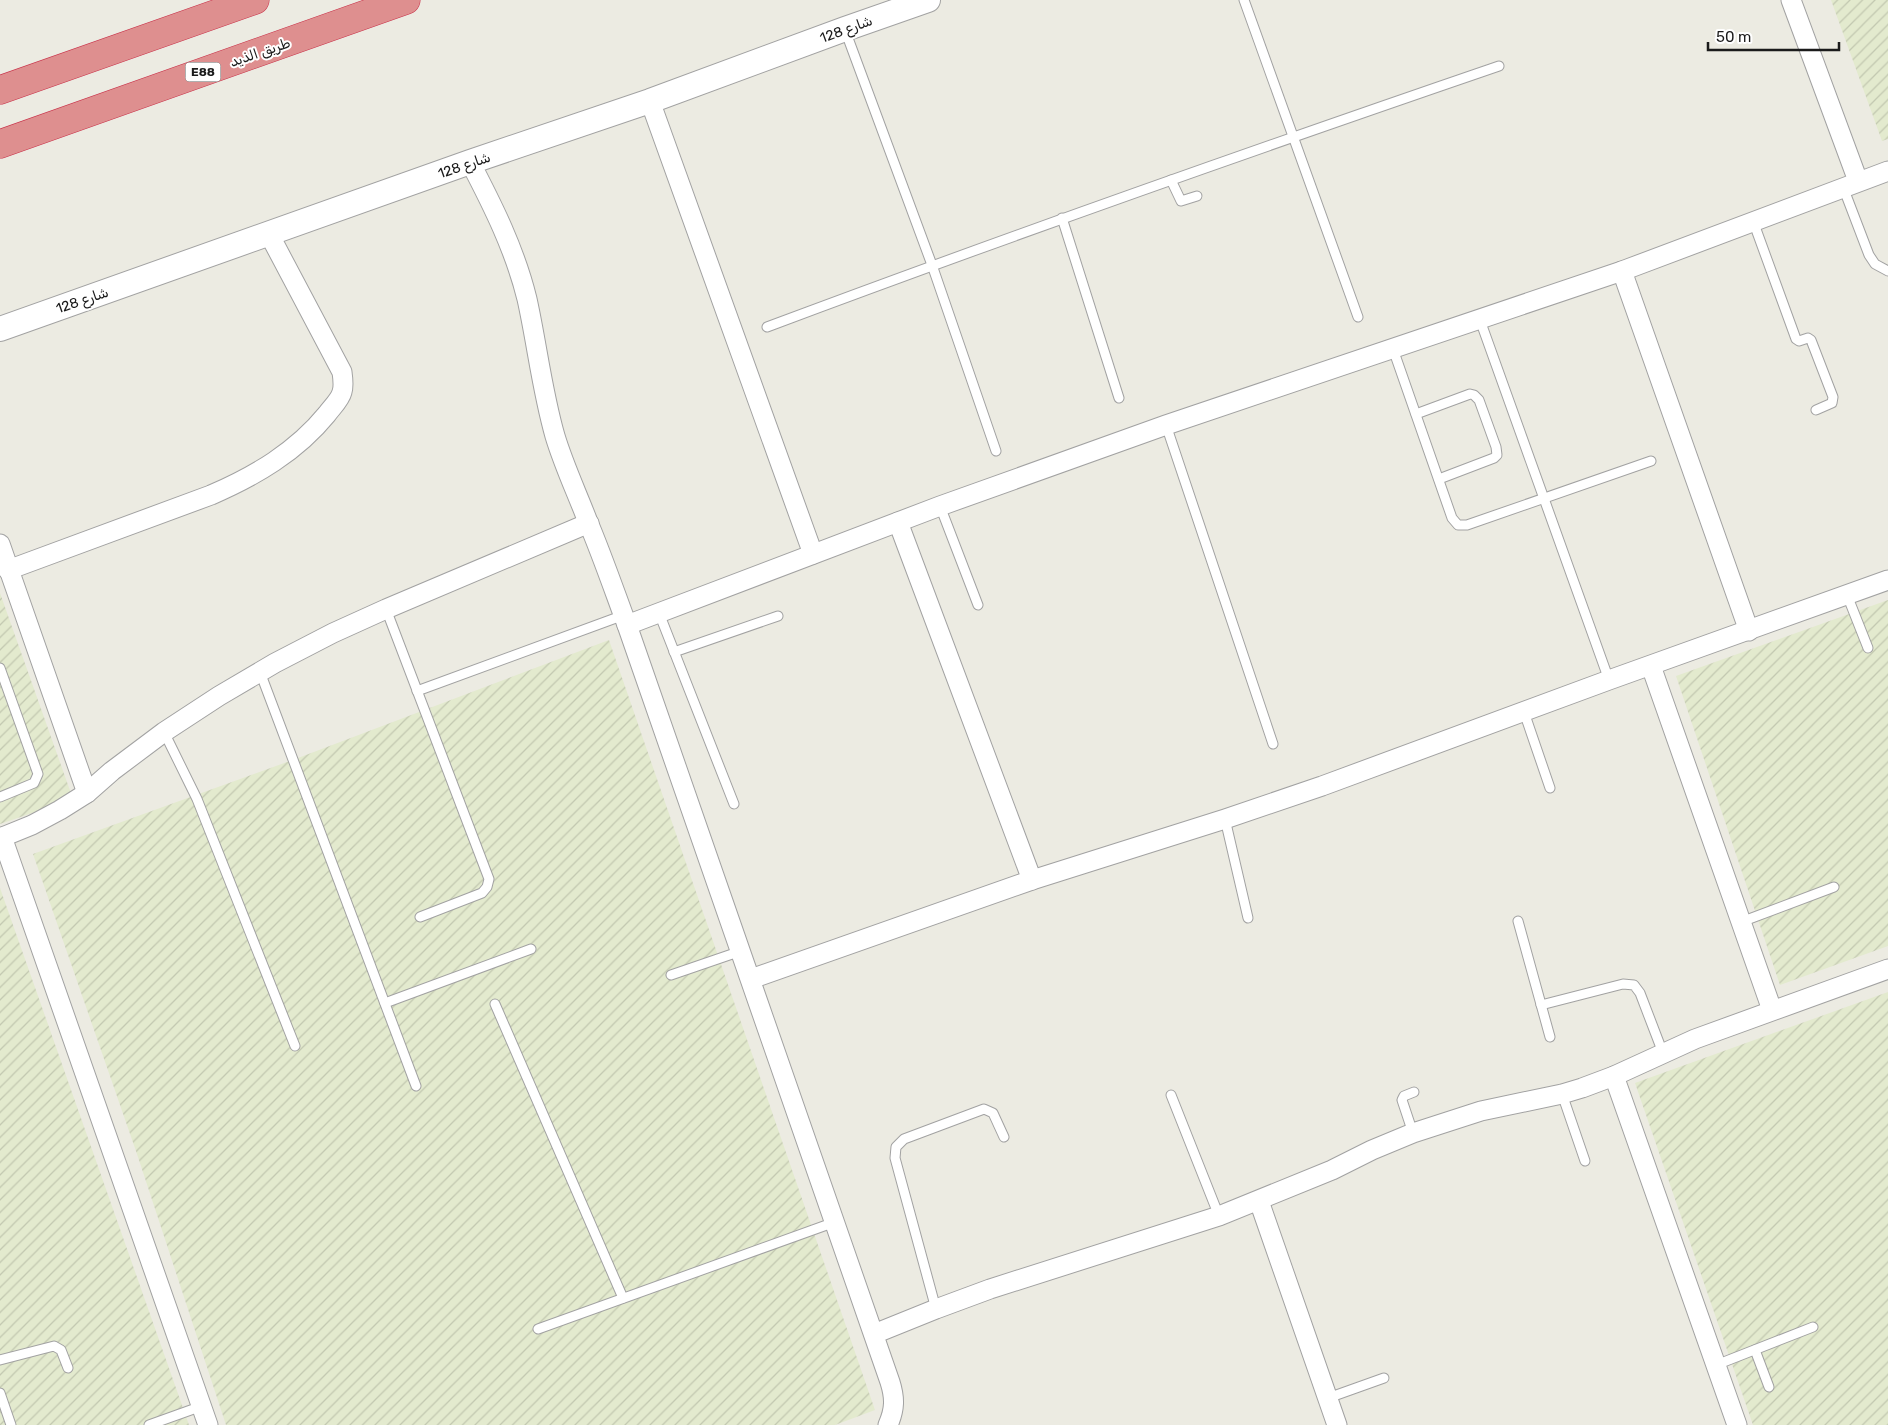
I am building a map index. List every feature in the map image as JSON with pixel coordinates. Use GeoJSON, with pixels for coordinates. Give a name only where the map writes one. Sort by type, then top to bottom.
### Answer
{"type":"FeatureCollection","features":[{"type":"Feature","properties":{"kind":"highway"},"geometry":{"type":"LineString","coordinates":[[0,90],[255,0]]}},
{"type":"Feature","properties":{"kind":"highway","name":"طريق الذيد"},"geometry":{"type":"LineString","coordinates":[[0,144],[406,0]]}},
{"type":"Feature","properties":{"kind":"street","name":"شارع 128"},"geometry":{"type":"LineString","coordinates":[[0,329],[470,162],[650,101],[928,0]]}},
{"type":"Feature","properties":{"kind":"street"},"geometry":{"type":"LineString","coordinates":[[1791,0],[1850,184]]}},
{"type":"Feature","properties":{"kind":"street"},"geometry":{"type":"LineString","coordinates":[[650,101],[813,554]]}},
{"type":"Feature","properties":{"kind":"street"},"geometry":{"type":"LineString","coordinates":[[470,162],[495,209],[513,253],[527,299],[544,391],[555,436],[570,480],[589,523],[626,620],[874,1334],[894,1397],[894,1412],[888,1425]]}},
{"type":"Feature","properties":{"kind":"street"},"geometry":{"type":"LineString","coordinates":[[626,620],[659,613],[940,506],[1166,426],[1622,271],[1888,171]]}},
{"type":"Feature","properties":{"kind":"street"},"geometry":{"type":"LineString","coordinates":[[8,570],[211,495],[240,482],[268,466],[294,447],[317,425],[338,400],[342,392],[342,372],[269,234]]}},
{"type":"Feature","properties":{"kind":"street"},"geometry":{"type":"LineString","coordinates":[[1622,271],[1749,630]]}},
{"type":"Feature","properties":{"kind":"street"},"geometry":{"type":"LineString","coordinates":[[898,522],[1032,880]]}},
{"type":"Feature","properties":{"kind":"street"},"geometry":{"type":"LineString","coordinates":[[208,1425],[1,838],[60,810],[87,792],[164,732],[260,672],[333,633],[589,523]]}},
{"type":"Feature","properties":{"kind":"street"},"geometry":{"type":"LineString","coordinates":[[0,544],[87,792]]}},
{"type":"Feature","properties":{"kind":"street"},"geometry":{"type":"LineString","coordinates":[[751,979],[1032,880],[1322,786],[1888,580]]}},
{"type":"Feature","properties":{"kind":"street"},"geometry":{"type":"LineString","coordinates":[[1651,666],[1772,1010]]}},
{"type":"Feature","properties":{"kind":"street"},"geometry":{"type":"LineString","coordinates":[[874,1334],[936,1309],[1259,1201],[1413,1133],[1481,1111],[1562,1094],[1614,1076],[1663,1053],[1772,1010],[1888,969]]}},
{"type":"Feature","properties":{"kind":"street"},"geometry":{"type":"LineString","coordinates":[[1614,1076],[1738,1425]]}},
{"type":"Feature","properties":{"kind":"street"},"geometry":{"type":"LineString","coordinates":[[1259,1201],[1337,1425]]}},
{"type":"Feature","properties":{"kind":"lane"},"geometry":{"type":"LineString","coordinates":[[1244,0],[1358,317]]}},
{"type":"Feature","properties":{"kind":"lane"},"geometry":{"type":"LineString","coordinates":[[845,29],[932,265],[996,451]]}},
{"type":"Feature","properties":{"kind":"lane"},"geometry":{"type":"LineString","coordinates":[[767,327],[932,265],[1292,136],[1500,66]]}},
{"type":"Feature","properties":{"kind":"lane"},"geometry":{"type":"LineString","coordinates":[[1171,180],[1181,201],[1196,196]]}},
{"type":"Feature","properties":{"kind":"lane"},"geometry":{"type":"LineString","coordinates":[[1850,184],[1869,255],[1875,264],[1888,271]]}},
{"type":"Feature","properties":{"kind":"lane"},"geometry":{"type":"LineString","coordinates":[[1062,218],[1120,398]]}},
{"type":"Feature","properties":{"kind":"lane"},"geometry":{"type":"LineString","coordinates":[[1753,221],[1795,338],[1799,341],[1808,338],[1811,340],[1833,397],[1832,403],[1816,410]]}},
{"type":"Feature","properties":{"kind":"lane"},"geometry":{"type":"LineString","coordinates":[[1480,320],[1609,680]]}},
{"type":"Feature","properties":{"kind":"lane"},"geometry":{"type":"LineString","coordinates":[[1393,349],[1454,522],[1462,526],[1651,461]]}},
{"type":"Feature","properties":{"kind":"lane"},"geometry":{"type":"LineString","coordinates":[[1416,414],[1470,394],[1474,395],[1479,400],[1496,448],[1494,458],[1439,479]]}},
{"type":"Feature","properties":{"kind":"lane"},"geometry":{"type":"LineString","coordinates":[[1166,426],[1273,744]]}},
{"type":"Feature","properties":{"kind":"lane"},"geometry":{"type":"LineString","coordinates":[[940,506],[978,605]]}},
{"type":"Feature","properties":{"kind":"lane"},"geometry":{"type":"LineString","coordinates":[[1847,596],[1868,648]]}},
{"type":"Feature","properties":{"kind":"lane"},"geometry":{"type":"LineString","coordinates":[[386,609],[489,879],[487,887],[482,893],[420,917]]}},
{"type":"Feature","properties":{"kind":"lane"},"geometry":{"type":"LineString","coordinates":[[659,613],[734,804]]}},
{"type":"Feature","properties":{"kind":"lane"},"geometry":{"type":"LineString","coordinates":[[674,652],[778,616]]}},
{"type":"Feature","properties":{"kind":"lane"},"geometry":{"type":"LineString","coordinates":[[417,691],[626,620]]}},
{"type":"Feature","properties":{"kind":"lane"},"geometry":{"type":"LineString","coordinates":[[0,668],[38,774],[34,783],[0,797]]}},
{"type":"Feature","properties":{"kind":"lane"},"geometry":{"type":"LineString","coordinates":[[260,672],[416,1086]]}},
{"type":"Feature","properties":{"kind":"lane"},"geometry":{"type":"LineString","coordinates":[[1524,712],[1550,788]]}},
{"type":"Feature","properties":{"kind":"lane"},"geometry":{"type":"LineString","coordinates":[[164,732],[197,799],[295,1046]]}},
{"type":"Feature","properties":{"kind":"lane"},"geometry":{"type":"LineString","coordinates":[[1225,819],[1248,918]]}},
{"type":"Feature","properties":{"kind":"lane"},"geometry":{"type":"LineString","coordinates":[[1741,922],[1834,887]]}},
{"type":"Feature","properties":{"kind":"lane"},"geometry":{"type":"LineString","coordinates":[[1518,921],[1550,1037]]}},
{"type":"Feature","properties":{"kind":"lane"},"geometry":{"type":"LineString","coordinates":[[385,1003],[531,949]]}},
{"type":"Feature","properties":{"kind":"lane"},"geometry":{"type":"LineString","coordinates":[[671,975],[741,950]]}},
{"type":"Feature","properties":{"kind":"lane"},"geometry":{"type":"LineString","coordinates":[[1541,1005],[1624,984],[1634,985],[1640,993],[1663,1053]]}},
{"type":"Feature","properties":{"kind":"lane"},"geometry":{"type":"LineString","coordinates":[[495,1004],[623,1298]]}},
{"type":"Feature","properties":{"kind":"lane"},"geometry":{"type":"LineString","coordinates":[[1413,1133],[1402,1100],[1404,1096],[1414,1092]]}},
{"type":"Feature","properties":{"kind":"lane"},"geometry":{"type":"LineString","coordinates":[[1562,1094],[1584,1161]]}},
{"type":"Feature","properties":{"kind":"lane"},"geometry":{"type":"LineString","coordinates":[[1170,1095],[1218,1216]]}},
{"type":"Feature","properties":{"kind":"lane"},"geometry":{"type":"LineString","coordinates":[[936,1309],[895,1158],[896,1147],[904,1140],[984,1109],[993,1113],[1004,1137]]}},
{"type":"Feature","properties":{"kind":"lane"},"geometry":{"type":"LineString","coordinates":[[538,1329],[835,1222]]}},
{"type":"Feature","properties":{"kind":"lane"},"geometry":{"type":"LineString","coordinates":[[1716,1365],[1813,1328]]}},
{"type":"Feature","properties":{"kind":"lane"},"geometry":{"type":"LineString","coordinates":[[0,1360],[54,1346],[61,1350],[68,1368]]}},
{"type":"Feature","properties":{"kind":"lane"},"geometry":{"type":"LineString","coordinates":[[1755,1350],[1769,1387]]}},
{"type":"Feature","properties":{"kind":"lane"},"geometry":{"type":"LineString","coordinates":[[1328,1398],[1384,1378]]}},
{"type":"Feature","properties":{"kind":"lane"},"geometry":{"type":"LineString","coordinates":[[0,1393],[11,1425]]}},
{"type":"Feature","properties":{"kind":"lane"},"geometry":{"type":"LineString","coordinates":[[149,1425],[202,1406]]}},
{"type":"Feature","properties":{"kind":"green space"},"geometry":{"type":"Polygon","coordinates":[[[1831,0],[1888,0],[1888,139],[1882,141],[1831,0]]]}},
{"type":"Feature","properties":{"kind":"green space"},"geometry":{"type":"Polygon","coordinates":[[[0,593],[73,799],[0,824],[0,593]]]}},
{"type":"Feature","properties":{"kind":"green space"},"geometry":{"type":"Polygon","coordinates":[[[1888,600],[1888,946],[1780,985],[1676,676],[1888,600]]]}},
{"type":"Feature","properties":{"kind":"green space"},"geometry":{"type":"Polygon","coordinates":[[[609,640],[875,1410],[835,1425],[226,1425],[137,1154],[33,854],[298,758],[609,640]]]}},
{"type":"Feature","properties":{"kind":"green space"},"geometry":{"type":"Polygon","coordinates":[[[0,888],[189,1425],[0,1425],[0,888]]]}},
{"type":"Feature","properties":{"kind":"green space"},"geometry":{"type":"Polygon","coordinates":[[[1888,992],[1888,1425],[1753,1425],[1635,1083],[1888,992]]]}}]}
